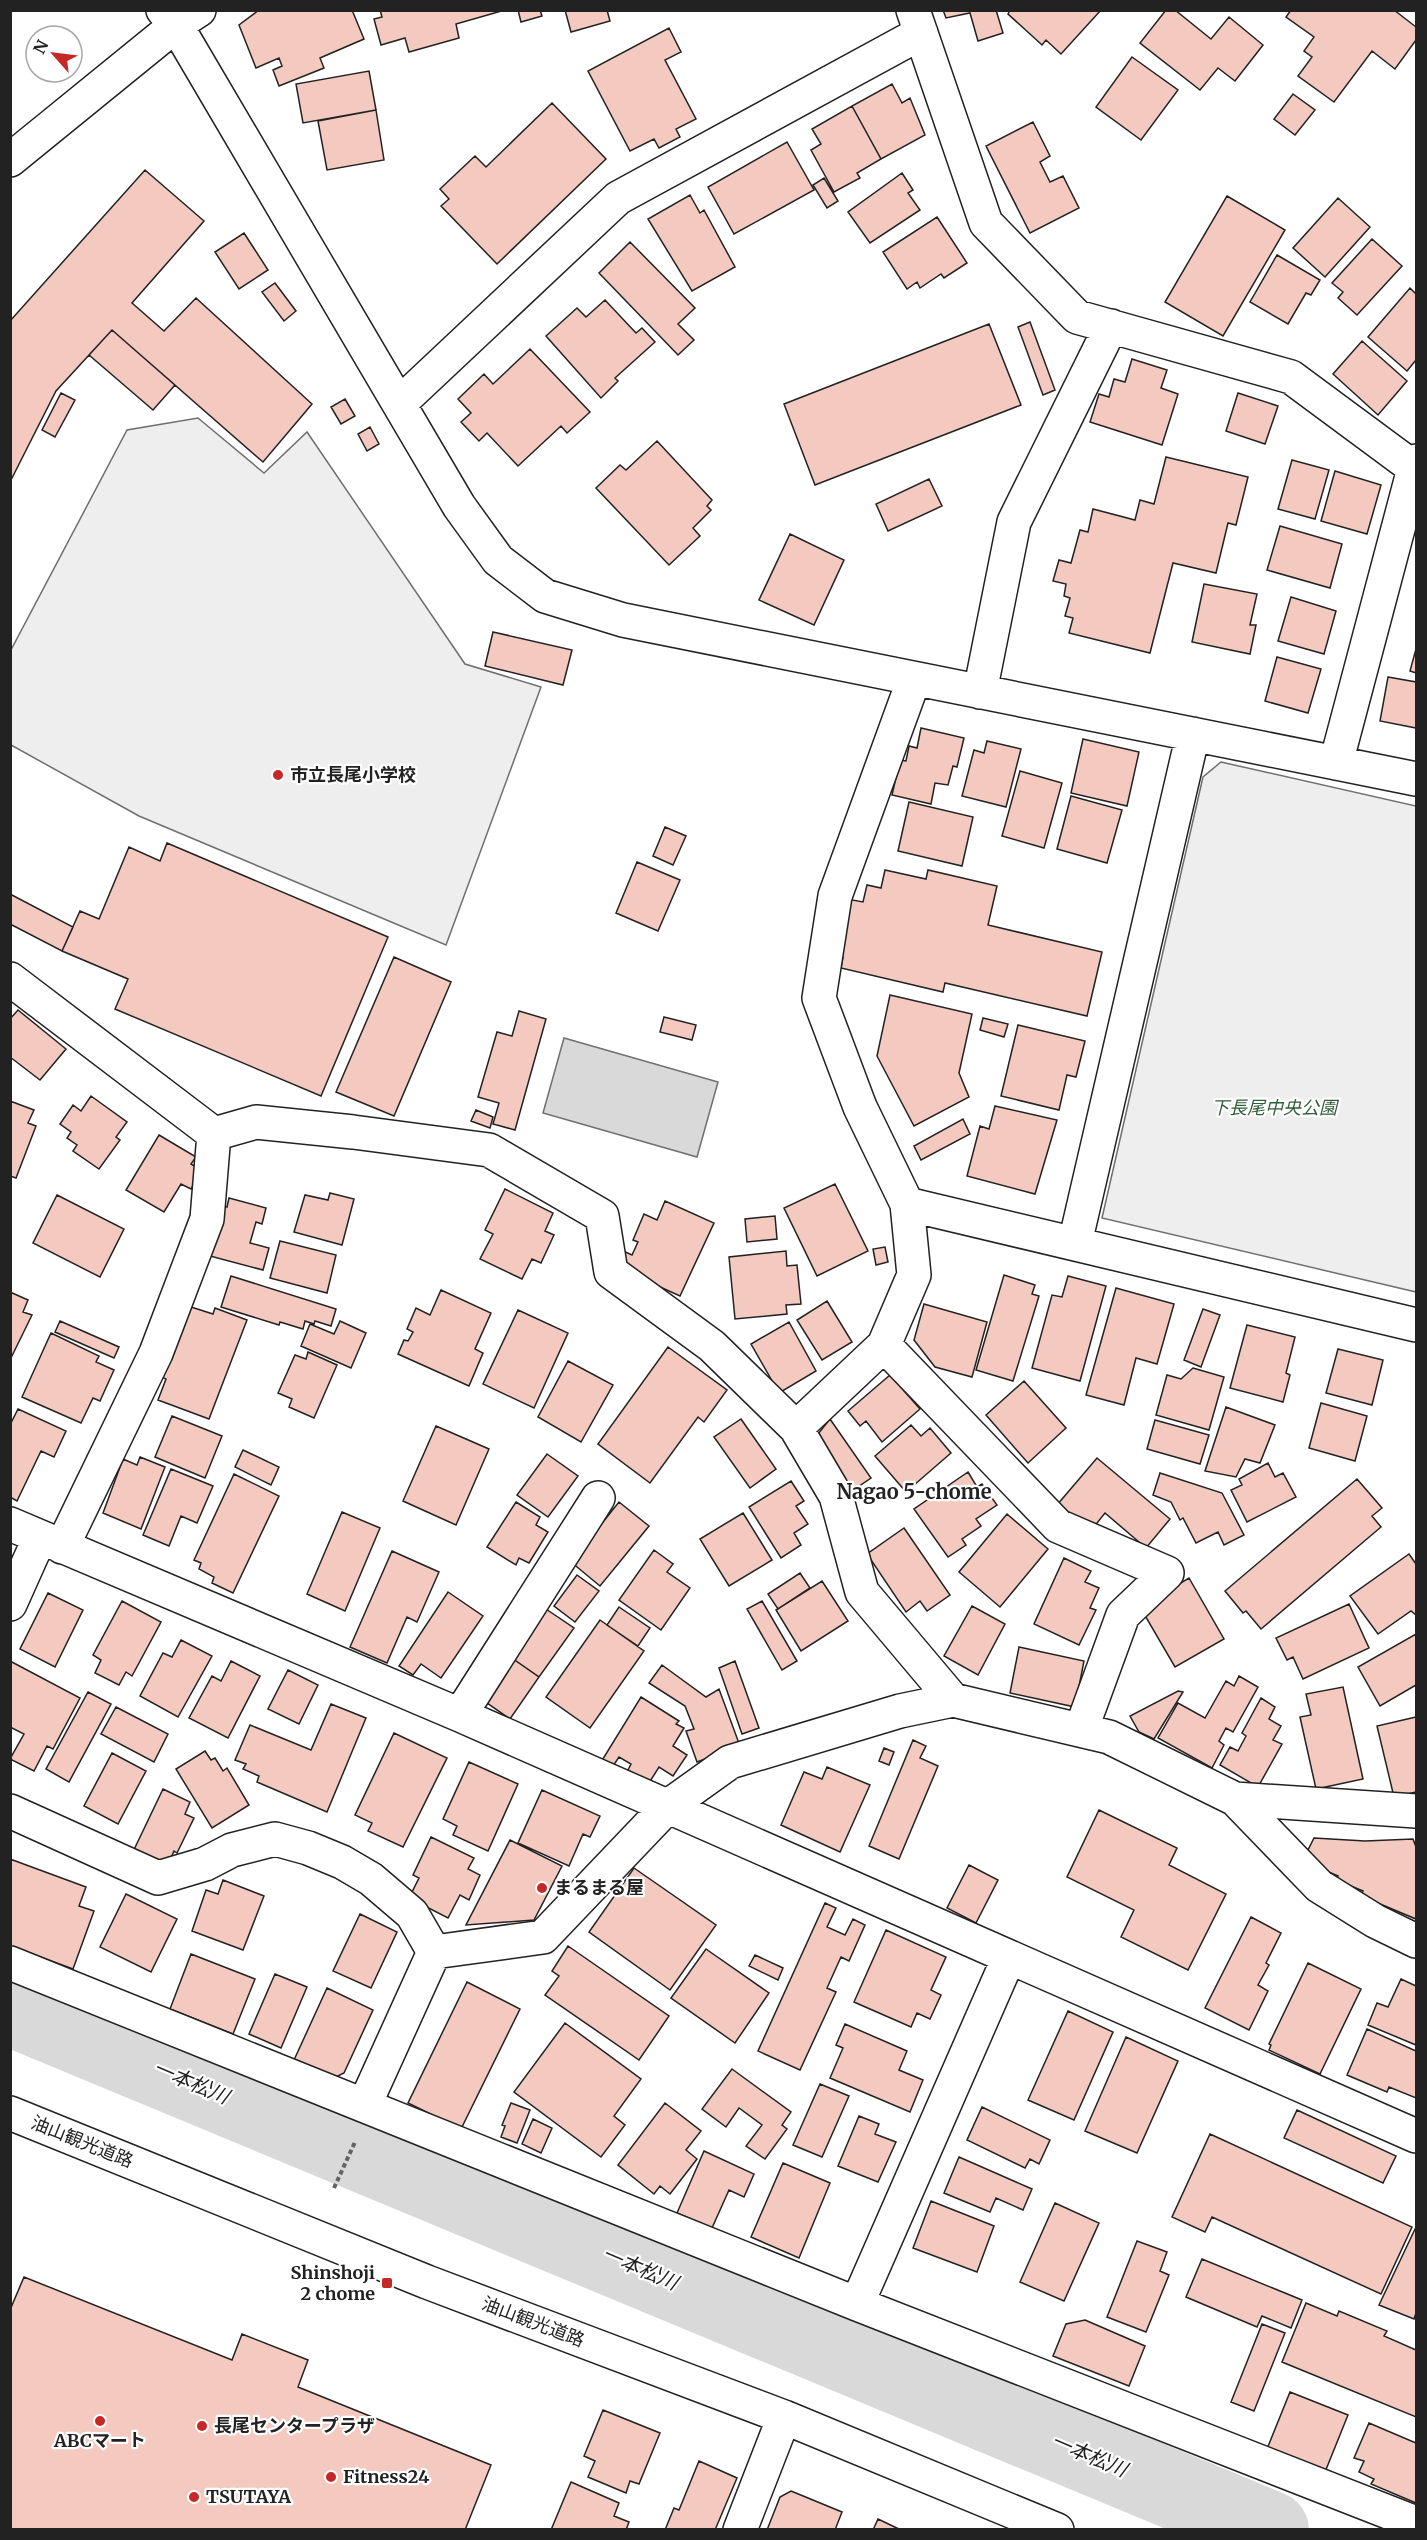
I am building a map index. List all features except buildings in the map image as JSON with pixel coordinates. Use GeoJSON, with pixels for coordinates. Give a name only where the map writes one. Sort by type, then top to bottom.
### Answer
{"type":"FeatureCollection","features":[{"type":"Feature","properties":{"kind":"street"},"geometry":{"type":"LineString","coordinates":[[10,160],[180,15],[459,506],[498,560],[545,596],[623,620],[1416,779]]}},
{"type":"Feature","properties":{"kind":"street"},"geometry":{"type":"LineString","coordinates":[[399,404],[618,198],[917,22],[986,223],[1077,317],[1291,377],[1415,464],[1336,763]]}},
{"type":"Feature","properties":{"kind":"street"},"geometry":{"type":"LineString","coordinates":[[980,692],[1014,522],[1111,326]]}},
{"type":"Feature","properties":{"kind":"street"},"geometry":{"type":"LineString","coordinates":[[796,1428],[884,1345],[914,1275],[907,1204],[860,1107],[819,998],[835,896],[914,679]]}},
{"type":"Feature","properties":{"kind":"street"},"geometry":{"type":"LineString","coordinates":[[1075,1243],[1193,735]]}},
{"type":"Feature","properties":{"kind":"street"},"geometry":{"type":"LineString","coordinates":[[10,979],[214,1134]]}},
{"type":"Feature","properties":{"kind":"street"},"geometry":{"type":"LineString","coordinates":[[214,1134],[256,1122],[489,1150],[602,1216],[611,1272],[712,1346],[796,1428],[836,1496],[862,1592],[953,1700]]}},
{"type":"Feature","properties":{"kind":"street"},"geometry":{"type":"LineString","coordinates":[[10,1604],[51,1542],[156,1353],[207,1219],[214,1134]]}},
{"type":"Feature","properties":{"kind":"street"},"geometry":{"type":"LineString","coordinates":[[907,1204],[1416,1325]]}},
{"type":"Feature","properties":{"kind":"street"},"geometry":{"type":"LineString","coordinates":[[884,1345],[1058,1526],[1167,1573],[1123,1615],[1081,1730]]}},
{"type":"Feature","properties":{"kind":"street"},"geometry":{"type":"LineString","coordinates":[[460,1715],[598,1498]]}},
{"type":"Feature","properties":{"kind":"street"},"geometry":{"type":"LineString","coordinates":[[10,1524],[460,1715],[1416,2136]]}},
{"type":"Feature","properties":{"kind":"street"},"geometry":{"type":"LineString","coordinates":[[434,1952],[543,1938],[667,1807],[730,1762],[900,1711],[953,1700],[1109,1737],[1235,1799],[1319,1886],[1375,1921],[1416,1941]]}},
{"type":"Feature","properties":{"kind":"street"},"geometry":{"type":"LineString","coordinates":[[1235,1799],[1416,1811]]}},
{"type":"Feature","properties":{"kind":"street"},"geometry":{"type":"LineString","coordinates":[[10,1810],[158,1878],[205,1864],[232,1850],[275,1839],[308,1848],[342,1862],[371,1879],[412,1914],[434,1952]]}},
{"type":"Feature","properties":{"kind":"street"},"geometry":{"type":"LineString","coordinates":[[365,2104],[434,1952]]}},
{"type":"Feature","properties":{"kind":"street"},"geometry":{"type":"LineString","coordinates":[[857,2304],[1009,1957]]}},
{"type":"Feature","properties":{"kind":"street"},"geometry":{"type":"LineString","coordinates":[[10,1963],[857,2304],[1416,2523]]}},
{"type":"Feature","properties":{"kind":"street","name":"油山観光道路"},"geometry":{"type":"LineString","coordinates":[[10,2114],[427,2282],[784,2417],[1057,2529]]}},
{"type":"Feature","properties":{"kind":"street"},"geometry":{"type":"LineString","coordinates":[[740,2529],[784,2417]]}},
{"type":"Feature","properties":{"kind":"path"},"geometry":{"type":"LineString","coordinates":[[334,2188],[356,2139]]}},
{"type":"Feature","properties":{"kind":"green space"},"geometry":{"type":"Polygon","coordinates":[[[198,418],[264,473],[307,432],[465,664],[541,687],[446,945],[139,816],[11,745],[11,650],[127,430],[198,418]]]}},
{"type":"Feature","properties":{"kind":"green space","name":"下長尾中央公園"},"geometry":{"type":"Polygon","coordinates":[[[1221,762],[1416,806],[1416,1292],[1102,1218],[1203,777],[1221,762]]]}},
{"type":"Feature","properties":{"kind":"shaded area"},"geometry":{"type":"Polygon","coordinates":[[[564,1038],[718,1082],[697,1157],[543,1113],[564,1038]]]}},
{"type":"Feature","properties":{"kind":"waterway","name":"一本松川"},"geometry":{"type":"LineString","coordinates":[[10,2007],[1270,2530]]}},
{"type":"Feature","properties":{"kind":"place","name":"市立長尾小学校"},"geometry":{"type":"Point","coordinates":[278,775]}},
{"type":"Feature","properties":{"kind":"place","name":"まるまる屋"},"geometry":{"type":"Point","coordinates":[542,1888]}},
{"type":"Feature","properties":{"kind":"place","name":"Shinshoji 2 chome"},"geometry":{"type":"Point","coordinates":[387,2283]}},
{"type":"Feature","properties":{"kind":"place","name":"ABCマート"},"geometry":{"type":"Point","coordinates":[100,2421]}},
{"type":"Feature","properties":{"kind":"place","name":"長尾センタープラザ"},"geometry":{"type":"Point","coordinates":[202,2426]}},
{"type":"Feature","properties":{"kind":"place","name":"Fitness24"},"geometry":{"type":"Point","coordinates":[331,2477]}},
{"type":"Feature","properties":{"kind":"place","name":"TSUTAYA"},"geometry":{"type":"Point","coordinates":[194,2497]}},
{"type":"Feature","properties":{"kind":"district","name":"Nagao 5-chome"},"geometry":{"type":"Point","coordinates":[914,1492]}}]}
